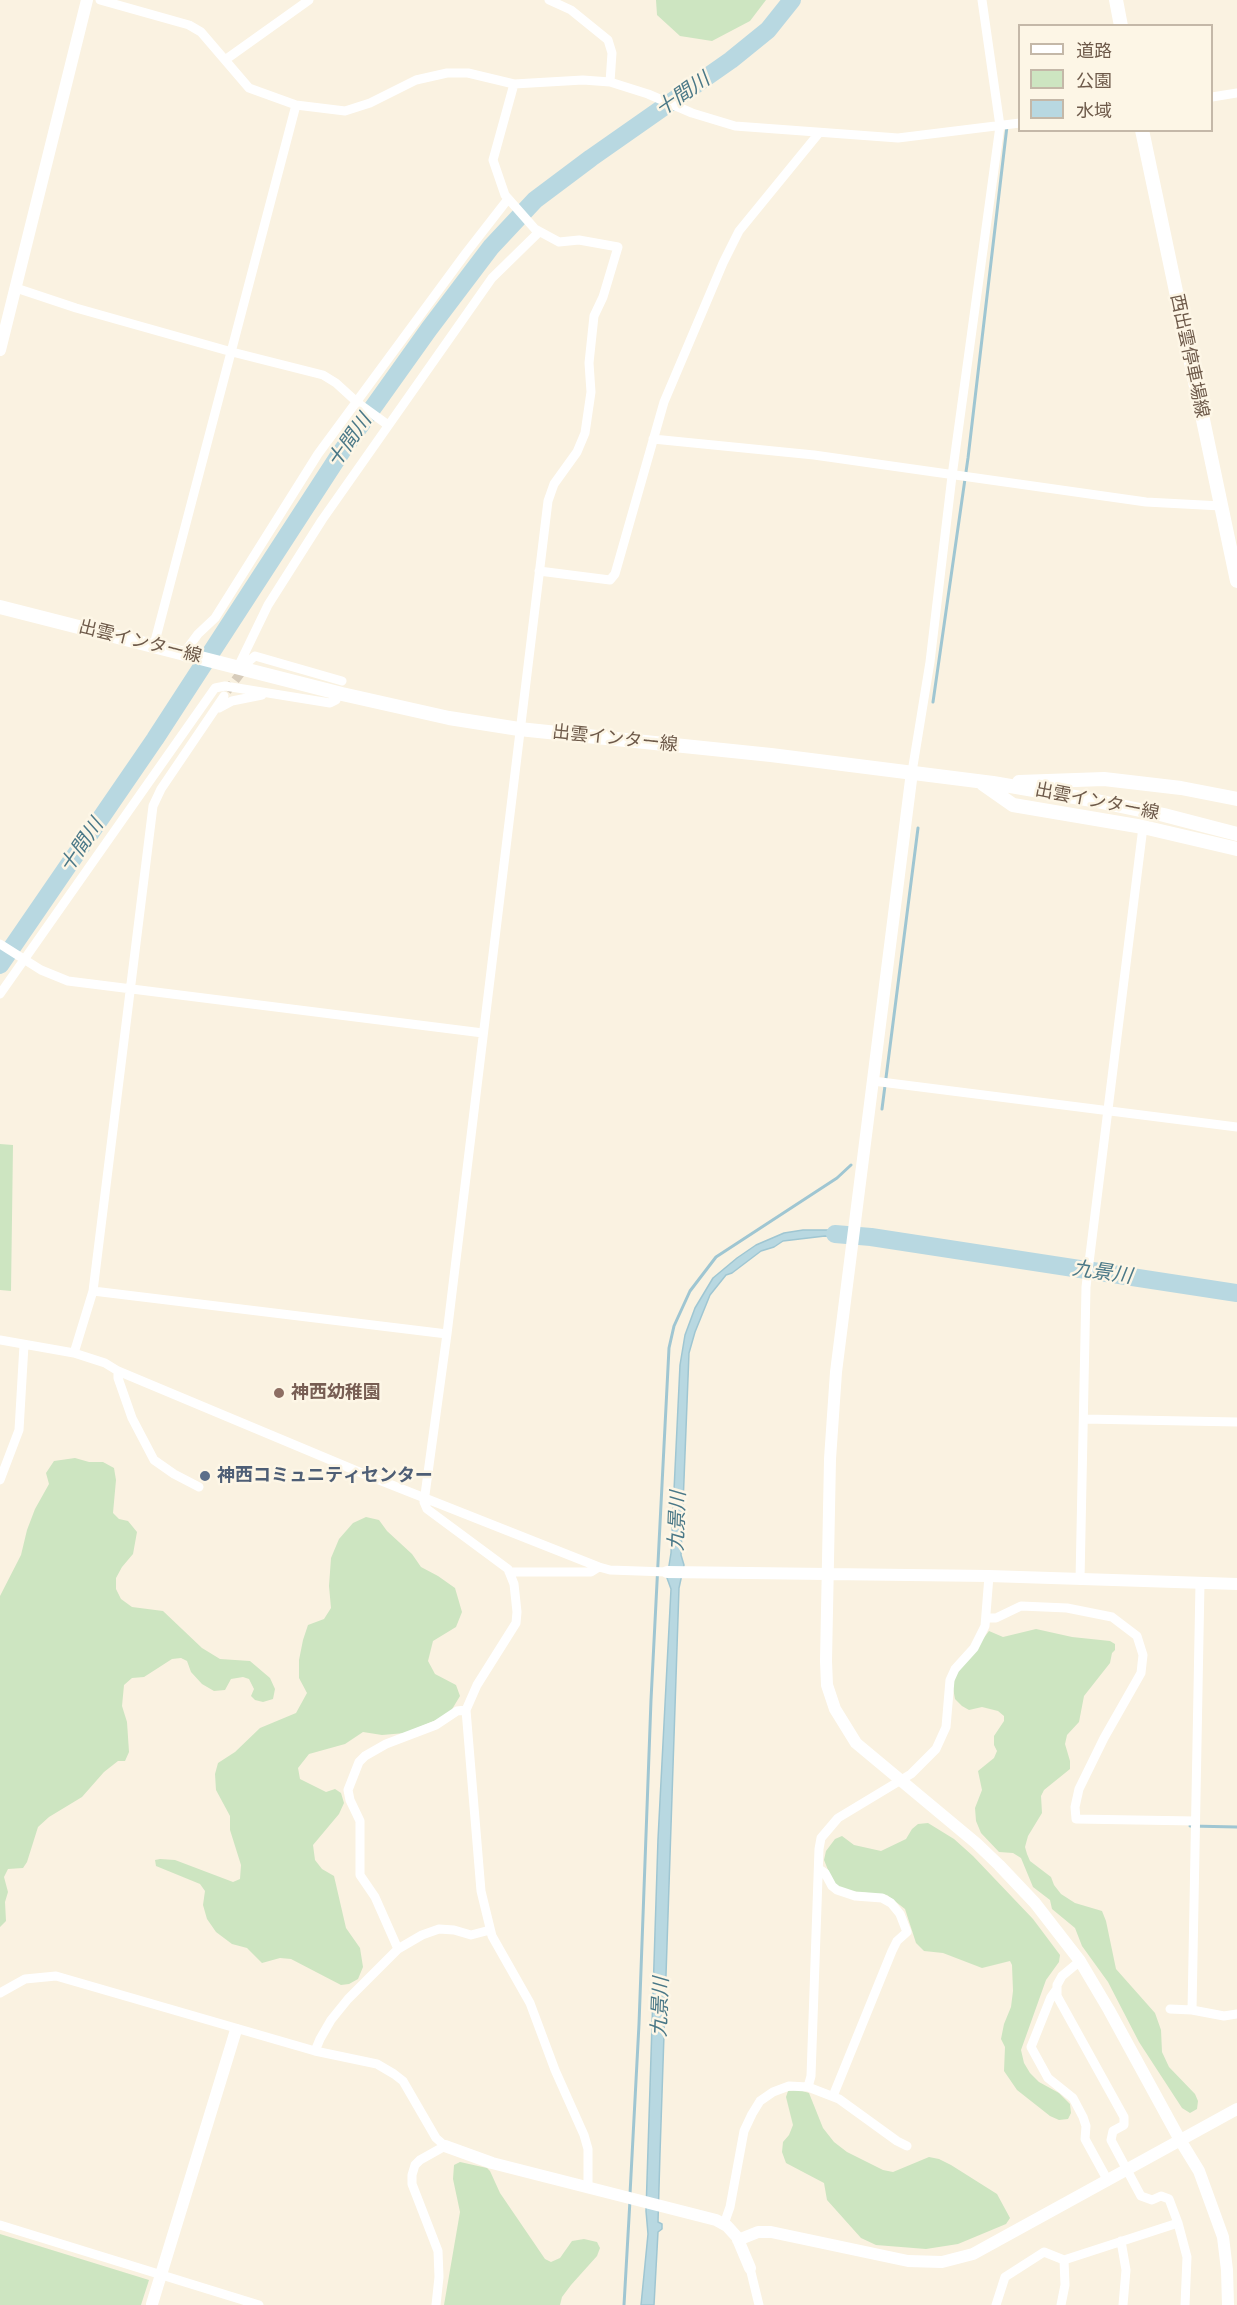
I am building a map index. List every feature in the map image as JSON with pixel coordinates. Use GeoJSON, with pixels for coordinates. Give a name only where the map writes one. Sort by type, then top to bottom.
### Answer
{"type":"FeatureCollection","features":[{"type":"Feature","properties":{"kind":"main road"},"geometry":{"type":"LineString","coordinates":[[1116,0],[1121,24]]}},
{"type":"Feature","properties":{"kind":"main road","name":"西出雲停車場線"},"geometry":{"type":"LineString","coordinates":[[1142,132],[1237,581]]}},
{"type":"Feature","properties":{"kind":"main road","name":"出雲インター線"},"geometry":{"type":"LineString","coordinates":[[0,607],[188,654],[239,664],[394,707],[449,718],[519,729],[993,783],[1102,802],[1237,834]]}},
{"type":"Feature","properties":{"kind":"main road"},"geometry":{"type":"LineString","coordinates":[[993,783],[1104,779],[1181,788],[1237,799]]}},
{"type":"Feature","properties":{"kind":"main road"},"geometry":{"type":"LineString","coordinates":[[979,782],[1013,804],[1143,827],[1237,849]]}},
{"type":"Feature","properties":{"kind":"street"},"geometry":{"type":"LineString","coordinates":[[0,350],[87,0]]}},
{"type":"Feature","properties":{"kind":"street"},"geometry":{"type":"LineString","coordinates":[[100,0],[189,25],[201,32],[249,88],[296,105],[345,111],[370,104],[416,80],[447,73],[468,74],[514,84],[583,80],[610,82],[648,94],[692,113],[735,126],[898,138],[1018,123]]}},
{"type":"Feature","properties":{"kind":"street"},"geometry":{"type":"LineString","coordinates":[[225,60],[309,0]]}},
{"type":"Feature","properties":{"kind":"street"},"geometry":{"type":"LineString","coordinates":[[549,0],[571,10],[608,40],[612,52],[610,82]]}},
{"type":"Feature","properties":{"kind":"street"},"geometry":{"type":"LineString","coordinates":[[982,0],[999,126],[952,476],[930,662],[912,772],[834,1403],[827,1575],[826,1673],[831,1698],[841,1720],[856,1743],[976,1843],[999,1865],[1035,1903],[1080,1962],[1199,2170],[1223,2237],[1228,2305]]}},
{"type":"Feature","properties":{"kind":"street"},"geometry":{"type":"LineString","coordinates":[[514,84],[493,160],[509,201],[537,231],[559,242],[579,240],[618,247],[603,297],[594,316],[589,363],[591,392],[585,434],[576,452],[554,484],[548,501],[425,1498],[427,1509],[509,1572],[514,1584],[517,1604],[516,1623],[477,1685],[466,1710],[480,1891],[490,1930],[530,2002],[555,2070],[584,2135],[588,2158],[588,2187]]}},
{"type":"Feature","properties":{"kind":"street"},"geometry":{"type":"LineString","coordinates":[[1213,97],[1237,93]]}},
{"type":"Feature","properties":{"kind":"street"},"geometry":{"type":"LineString","coordinates":[[154,645],[296,105]]}},
{"type":"Feature","properties":{"kind":"street"},"geometry":{"type":"LineString","coordinates":[[539,571],[610,580],[615,574],[664,402],[739,231],[819,133]]}},
{"type":"Feature","properties":{"kind":"street"},"geometry":{"type":"LineString","coordinates":[[188,654],[198,634],[215,618],[318,454],[509,201]]}},
{"type":"Feature","properties":{"kind":"street"},"geometry":{"type":"LineString","coordinates":[[239,664],[268,605],[386,424],[492,278],[537,231]]}},
{"type":"Feature","properties":{"kind":"street"},"geometry":{"type":"LineString","coordinates":[[16,288],[232,352],[323,375],[386,424]]}},
{"type":"Feature","properties":{"kind":"street"},"geometry":{"type":"LineString","coordinates":[[652,439],[814,455],[1146,502],[1221,506]]}},
{"type":"Feature","properties":{"kind":"street"},"geometry":{"type":"LineString","coordinates":[[239,664],[255,656],[342,681]]}},
{"type":"Feature","properties":{"kind":"street"},"geometry":{"type":"LineString","coordinates":[[0,993],[212,691],[225,686],[330,703],[336,700]]}},
{"type":"Feature","properties":{"kind":"street"},"geometry":{"type":"LineString","coordinates":[[214,711],[232,701],[272,694]]}},
{"type":"Feature","properties":{"kind":"street"},"geometry":{"type":"LineString","coordinates":[[74,1353],[93,1291],[153,806],[224,696]]}},
{"type":"Feature","properties":{"kind":"street"},"geometry":{"type":"LineString","coordinates":[[1080,1580],[1087,1281],[1143,827]]}},
{"type":"Feature","properties":{"kind":"street"},"geometry":{"type":"LineString","coordinates":[[0,944],[22,960],[68,981],[483,1033]]}},
{"type":"Feature","properties":{"kind":"street"},"geometry":{"type":"LineString","coordinates":[[873,1081],[1237,1127]]}},
{"type":"Feature","properties":{"kind":"street"},"geometry":{"type":"LineString","coordinates":[[93,1291],[447,1334]]}},
{"type":"Feature","properties":{"kind":"street"},"geometry":{"type":"LineString","coordinates":[[0,1340],[74,1353],[105,1363],[118,1371],[425,1498],[610,1570],[989,1576],[1237,1584]]}},
{"type":"Feature","properties":{"kind":"street"},"geometry":{"type":"LineString","coordinates":[[0,1480],[19,1430],[24,1345]]}},
{"type":"Feature","properties":{"kind":"street"},"geometry":{"type":"LineString","coordinates":[[118,1371],[118,1378],[132,1418],[154,1460],[174,1474],[199,1486]]}},
{"type":"Feature","properties":{"kind":"street"},"geometry":{"type":"LineString","coordinates":[[1084,1419],[1237,1422]]}},
{"type":"Feature","properties":{"kind":"street"},"geometry":{"type":"LineString","coordinates":[[509,1572],[591,1572],[599,1567]]}},
{"type":"Feature","properties":{"kind":"street"},"geometry":{"type":"LineString","coordinates":[[808,2087],[811,2076],[819,1843],[838,1818],[910,1774],[936,1749],[946,1727],[950,1680],[980,1636],[986,1618],[989,1576]]}},
{"type":"Feature","properties":{"kind":"street"},"geometry":{"type":"LineString","coordinates":[[1192,2010],[1200,1583]]}},
{"type":"Feature","properties":{"kind":"street"},"geometry":{"type":"LineString","coordinates":[[986,1618],[996,1618],[1021,1606],[1067,1608],[1112,1617],[1137,1636],[1143,1655],[1141,1674],[1108,1729],[1079,1789],[1075,1807],[1076,1819],[1195,1821]]}},
{"type":"Feature","properties":{"kind":"street"},"geometry":{"type":"LineString","coordinates":[[398,1949],[375,1897],[360,1875],[360,1821],[348,1790],[359,1762],[365,1756],[387,1744],[436,1725],[457,1711],[466,1710]]}},
{"type":"Feature","properties":{"kind":"street"},"geometry":{"type":"LineString","coordinates":[[819,1869],[825,1873],[837,1890],[855,1896],[882,1898],[891,1903],[900,1914],[907,1932],[897,1941],[892,1951],[833,2096]]}},
{"type":"Feature","properties":{"kind":"street"},"geometry":{"type":"LineString","coordinates":[[315,2051],[331,2020],[348,1999],[398,1949],[422,1935],[439,1929],[471,1935],[490,1930]]}},
{"type":"Feature","properties":{"kind":"street"},"geometry":{"type":"LineString","coordinates":[[1080,1962],[1062,1976],[1031,2047],[1048,2078],[1073,2098],[1086,2126],[1085,2139],[1108,2181]]}},
{"type":"Feature","properties":{"kind":"street"},"geometry":{"type":"LineString","coordinates":[[0,1993],[25,1979],[56,1976],[236,2030],[315,2051],[377,2064],[403,2081],[436,2139],[445,2146],[470,2156],[663,2206],[723,2224],[738,2240],[750,2268],[759,2305]]}},
{"type":"Feature","properties":{"kind":"street"},"geometry":{"type":"LineString","coordinates":[[1056,1990],[1124,2117],[1124,2125],[1113,2131],[1111,2140],[1141,2196],[1152,2200],[1161,2196],[1169,2199],[1187,2257],[1185,2305]]}},
{"type":"Feature","properties":{"kind":"street"},"geometry":{"type":"LineString","coordinates":[[1170,2009],[1192,2010],[1224,2016],[1237,2014]]}},
{"type":"Feature","properties":{"kind":"street"},"geometry":{"type":"LineString","coordinates":[[152,2304],[236,2030]]}},
{"type":"Feature","properties":{"kind":"street"},"geometry":{"type":"LineString","coordinates":[[723,2224],[730,2207],[744,2131],[760,2101],[772,2092],[789,2086],[808,2087],[833,2096],[907,2146]]}},
{"type":"Feature","properties":{"kind":"street"},"geometry":{"type":"LineString","coordinates":[[738,2240],[758,2232],[771,2232],[908,2261],[942,2262],[973,2254],[1237,2109]]}},
{"type":"Feature","properties":{"kind":"street"},"geometry":{"type":"LineString","coordinates":[[436,2305],[439,2277],[438,2251],[412,2184],[412,2175],[420,2160],[445,2146]]}},
{"type":"Feature","properties":{"kind":"street"},"geometry":{"type":"LineString","coordinates":[[996,2305],[1005,2277],[1044,2252],[1064,2260],[1178,2223]]}},
{"type":"Feature","properties":{"kind":"street"},"geometry":{"type":"LineString","coordinates":[[0,2225],[259,2305]]}},
{"type":"Feature","properties":{"kind":"street"},"geometry":{"type":"LineString","coordinates":[[1120,2241],[1126,2270],[1123,2305]]}},
{"type":"Feature","properties":{"kind":"street"},"geometry":{"type":"LineString","coordinates":[[1061,2305],[1065,2285],[1064,2260]]}},
{"type":"Feature","properties":{"kind":"green space"},"geometry":{"type":"Polygon","coordinates":[[[656,0],[766,0],[750,21],[712,41],[680,36],[657,15],[656,0]]]}},
{"type":"Feature","properties":{"kind":"green space"},"geometry":{"type":"Polygon","coordinates":[[[0,1144],[13,1145],[11,1291],[0,1290],[0,1144]]]}},
{"type":"Feature","properties":{"kind":"green space"},"geometry":{"type":"Polygon","coordinates":[[[75,1458],[89,1462],[103,1462],[114,1468],[116,1480],[113,1513],[119,1519],[128,1521],[137,1532],[133,1554],[116,1578],[116,1589],[121,1599],[132,1607],[163,1611],[202,1648],[220,1659],[250,1661],[270,1678],[275,1689],[273,1699],[263,1702],[255,1700],[251,1696],[254,1689],[249,1679],[243,1677],[231,1679],[225,1690],[214,1691],[202,1684],[191,1672],[187,1661],[181,1658],[172,1659],[144,1677],[132,1678],[124,1685],[122,1706],[127,1722],[129,1752],[125,1761],[118,1761],[104,1772],[82,1797],[49,1817],[38,1827],[23,1868],[8,1869],[4,1877],[8,1892],[5,1902],[6,1921],[0,1927],[0,1596],[21,1555],[35,1509],[49,1484],[46,1473],[54,1461],[75,1458]]]}},
{"type":"Feature","properties":{"kind":"green space"},"geometry":{"type":"Polygon","coordinates":[[[366,1517],[379,1520],[387,1531],[412,1554],[421,1567],[455,1588],[462,1612],[456,1627],[433,1641],[428,1661],[435,1674],[456,1685],[460,1696],[451,1711],[441,1718],[405,1733],[382,1735],[363,1732],[345,1744],[309,1754],[298,1768],[300,1779],[326,1792],[335,1789],[341,1793],[344,1803],[339,1814],[313,1845],[315,1860],[322,1869],[334,1876],[346,1928],[360,1948],[363,1967],[358,1979],[341,1985],[291,1959],[280,1958],[262,1963],[247,1948],[232,1944],[216,1932],[207,1919],[203,1905],[205,1891],[200,1884],[156,1866],[155,1860],[175,1860],[233,1882],[240,1879],[241,1865],[230,1830],[230,1816],[216,1790],[215,1774],[218,1763],[235,1752],[260,1728],[296,1713],[307,1693],[299,1678],[299,1660],[308,1625],[324,1619],[331,1608],[329,1586],[331,1558],[339,1539],[353,1523],[366,1517]]]}},
{"type":"Feature","properties":{"kind":"green space"},"geometry":{"type":"Polygon","coordinates":[[[1036,1629],[1072,1637],[1110,1641],[1115,1644],[1115,1650],[1110,1663],[1084,1696],[1079,1722],[1067,1735],[1065,1744],[1070,1769],[1044,1790],[1041,1796],[1042,1813],[1028,1836],[1025,1847],[1027,1854],[1030,1861],[1051,1877],[1061,1894],[1075,1903],[1102,1911],[1116,1969],[1155,2013],[1161,2030],[1162,2052],[1169,2067],[1195,2094],[1198,2101],[1197,2109],[1190,2113],[1182,2108],[1139,2042],[1108,1982],[1082,1946],[1075,1928],[1052,1909],[1050,1900],[1033,1887],[1021,1858],[1013,1853],[999,1852],[981,1833],[976,1821],[975,1808],[982,1790],[978,1771],[994,1758],[997,1751],[994,1736],[1004,1721],[1004,1716],[998,1711],[982,1707],[969,1710],[962,1706],[955,1699],[953,1688],[955,1676],[989,1631],[1003,1637],[1036,1629]]]}},
{"type":"Feature","properties":{"kind":"green space"},"geometry":{"type":"Polygon","coordinates":[[[928,1823],[954,1839],[973,1856],[1033,1919],[1060,1955],[1059,1962],[1046,1980],[1021,2050],[1024,2063],[1030,2073],[1039,2082],[1059,2093],[1070,2104],[1071,2113],[1068,2119],[1059,2120],[1050,2116],[1017,2090],[1004,2071],[1005,2047],[1001,2039],[1011,2007],[1013,1991],[1010,1961],[982,1968],[943,1953],[924,1951],[916,1943],[905,1909],[887,1895],[849,1891],[839,1888],[833,1882],[824,1860],[826,1851],[835,1839],[842,1836],[854,1845],[881,1851],[906,1839],[918,1824],[928,1823]]]}},
{"type":"Feature","properties":{"kind":"green space"},"geometry":{"type":"Polygon","coordinates":[[[799,2090],[809,2093],[823,2128],[834,2142],[847,2152],[883,2170],[893,2172],[929,2157],[939,2159],[997,2194],[1010,2218],[1006,2224],[958,2244],[926,2249],[876,2245],[861,2238],[827,2200],[824,2183],[786,2163],[782,2152],[783,2142],[793,2125],[786,2097],[788,2091],[799,2090]]]}},
{"type":"Feature","properties":{"kind":"green space"},"geometry":{"type":"Polygon","coordinates":[[[460,2162],[487,2168],[490,2171],[500,2193],[545,2259],[551,2262],[560,2258],[572,2241],[584,2239],[597,2242],[600,2248],[597,2256],[571,2285],[562,2297],[560,2305],[444,2305],[460,2212],[453,2179],[454,2165],[460,2162]]]}},
{"type":"Feature","properties":{"kind":"green space"},"geometry":{"type":"Polygon","coordinates":[[[0,2234],[149,2280],[141,2305],[0,2305],[0,2234]]]}},
{"type":"Feature","properties":{"kind":"water"},"geometry":{"type":"Polygon","coordinates":[[[829,1230],[846,1233],[846,1239],[825,1236],[783,1241],[761,1251],[726,1275],[710,1295],[689,1353],[681,1555],[684,1565],[679,1588],[660,2153],[658,2222],[662,2224],[662,2229],[658,2232],[654,2305],[641,2305],[648,2234],[646,2211],[658,1839],[671,1589],[667,1578],[671,1553],[680,1365],[685,1335],[695,1308],[713,1278],[756,1245],[784,1233],[829,1230]]]}},
{"type":"Feature","properties":{"kind":"waterway","name":"十間川"},"geometry":{"type":"LineString","coordinates":[[0,965],[155,739],[342,451],[491,247],[535,200],[731,60],[768,30],[792,0]]}},
{"type":"Feature","properties":{"kind":"waterway"},"geometry":{"type":"LineString","coordinates":[[933,702],[968,458],[1007,126]]}},
{"type":"Feature","properties":{"kind":"waterway"},"geometry":{"type":"LineString","coordinates":[[882,1109],[918,828]]}},
{"type":"Feature","properties":{"kind":"waterway"},"geometry":{"type":"LineString","coordinates":[[630,2194],[669,1348],[674,1326],[690,1291],[716,1257],[837,1178],[851,1165]]}},
{"type":"Feature","properties":{"kind":"waterway","name":"九景川"},"geometry":{"type":"LineString","coordinates":[[835,1234],[871,1237],[1237,1293]]}},
{"type":"Feature","properties":{"kind":"waterway"},"geometry":{"type":"LineString","coordinates":[[1190,1826],[1237,1827]]}},
{"type":"Feature","properties":{"kind":"waterway"},"geometry":{"type":"LineString","coordinates":[[624,2305],[630,2200]]}},
{"type":"Feature","properties":{"kind":"tunnel"},"geometry":{"type":"LineString","coordinates":[[227,691],[246,666]]}},
{"type":"Feature","properties":{"kind":"place","name":"神西幼稚園"},"geometry":{"type":"Point","coordinates":[279,1393]}},
{"type":"Feature","properties":{"kind":"place","name":"神西コミュニティセンター"},"geometry":{"type":"Point","coordinates":[205,1476]}}]}
